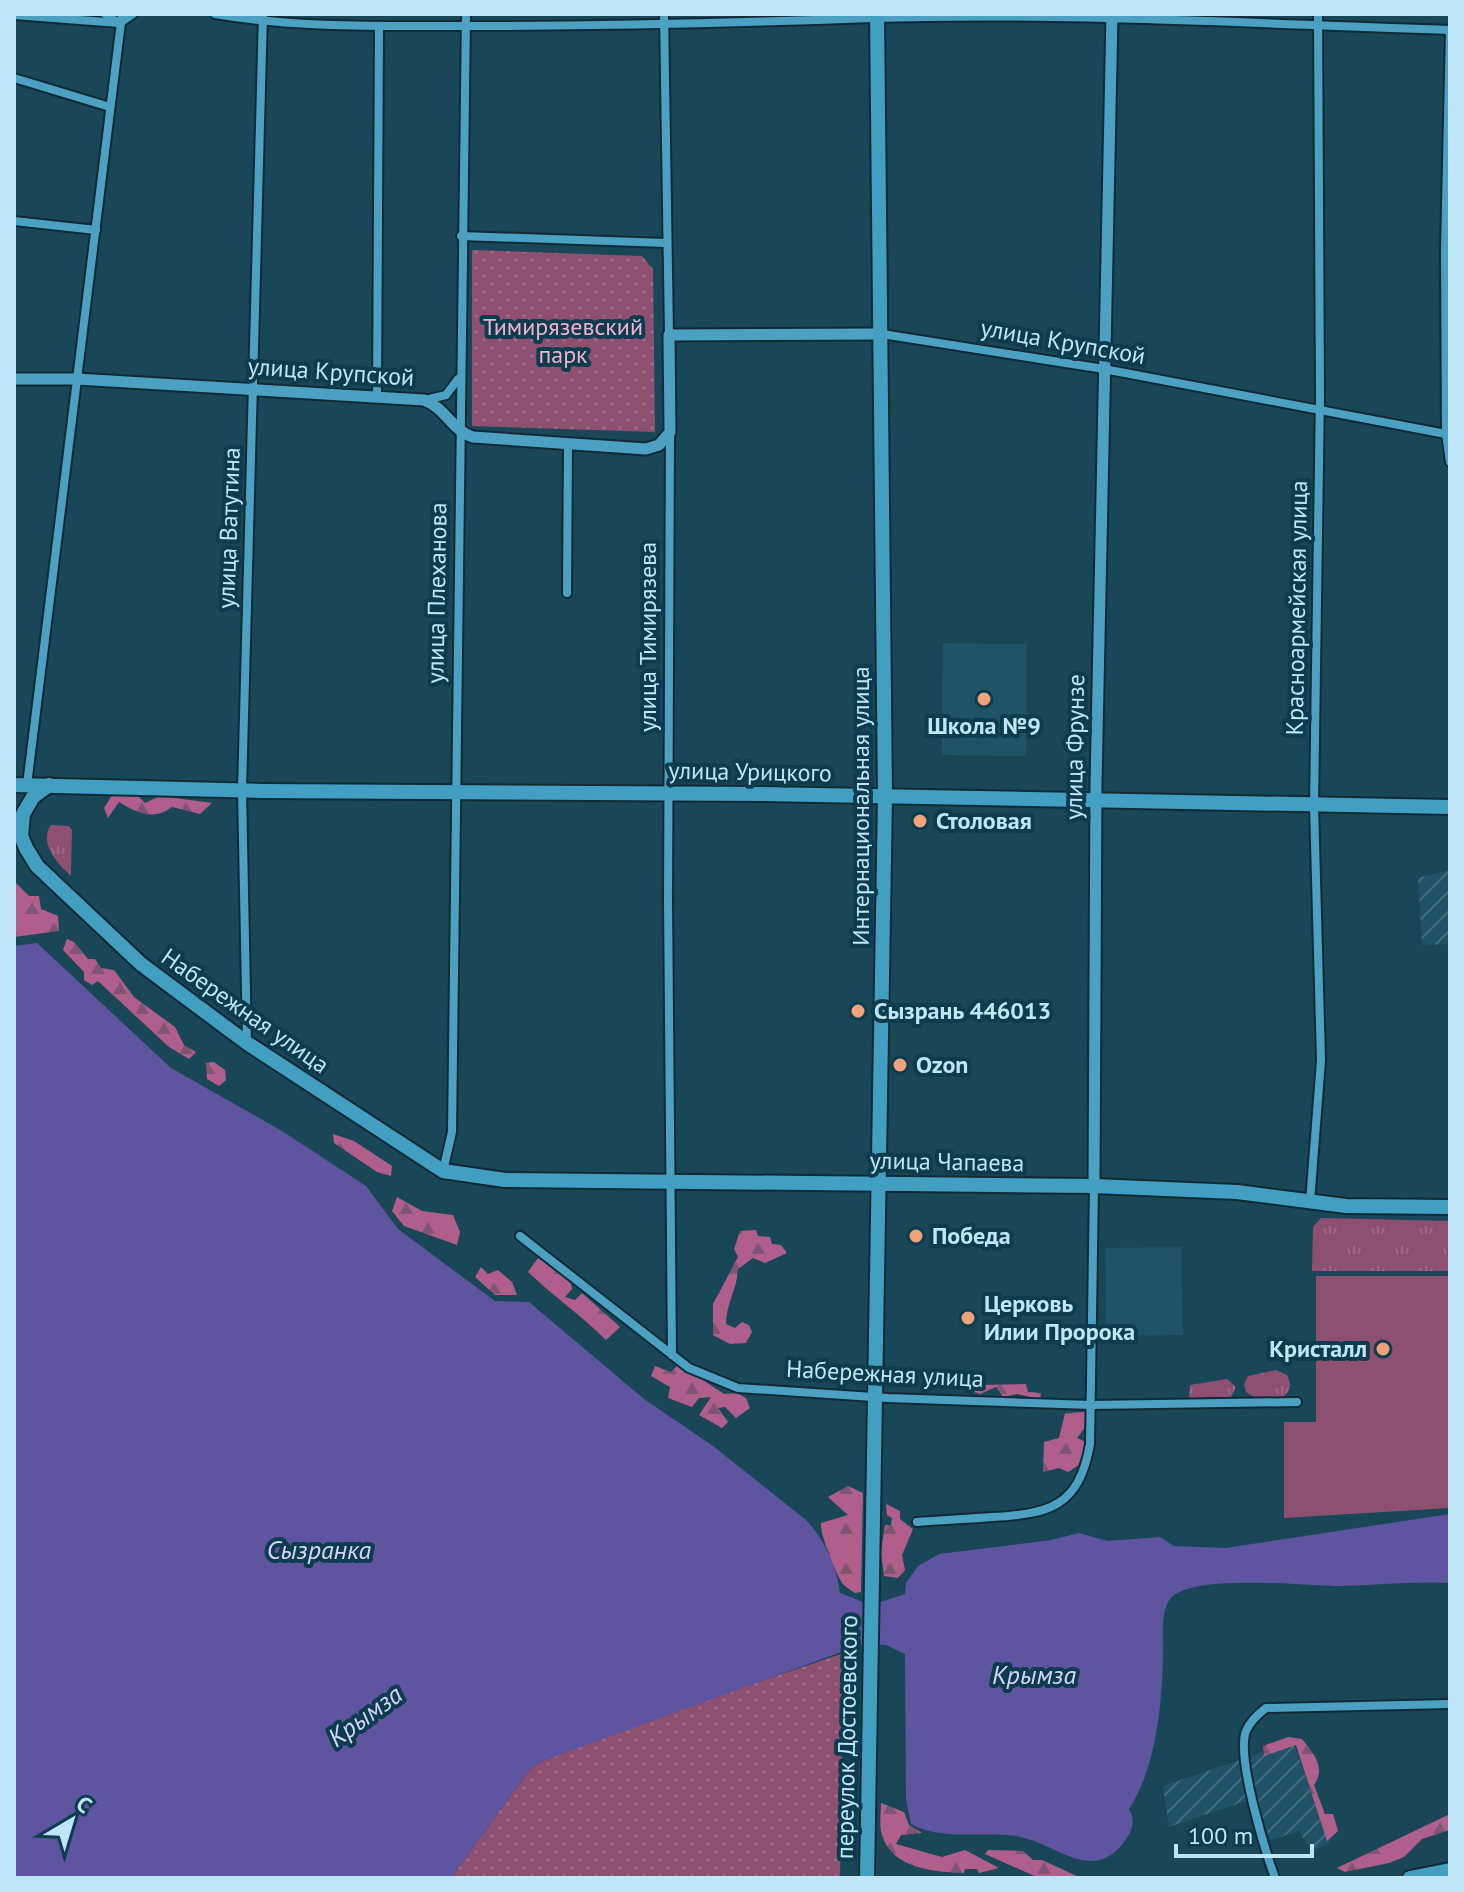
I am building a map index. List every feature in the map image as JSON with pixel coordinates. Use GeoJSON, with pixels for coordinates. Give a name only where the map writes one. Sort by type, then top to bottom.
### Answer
{"type":"FeatureCollection","features":[{"type":"Feature","properties":{"kind":"main road","name":"Интернациональная улица"},"geometry":{"type":"LineString","coordinates":[[871,1597],[885,796],[877,16]]}},
{"type":"Feature","properties":{"kind":"main road","name":"улица Урицкого"},"geometry":{"type":"LineString","coordinates":[[20,785],[1096,799],[1450,807]]}},
{"type":"Feature","properties":{"kind":"main road"},"geometry":{"type":"LineString","coordinates":[[37,866],[18,839],[23,814],[33,797],[49,785]]}},
{"type":"Feature","properties":{"kind":"main road"},"geometry":{"type":"LineString","coordinates":[[14,798],[23,814]]}},
{"type":"Feature","properties":{"kind":"main road"},"geometry":{"type":"LineString","coordinates":[[14,858],[37,866]]}},
{"type":"Feature","properties":{"kind":"main road","name":"Набережная улица"},"geometry":{"type":"LineString","coordinates":[[37,866],[141,964],[247,1043],[443,1171]]}},
{"type":"Feature","properties":{"kind":"main road","name":"улица Чапаева"},"geometry":{"type":"LineString","coordinates":[[443,1171],[486,1180],[1094,1186],[1237,1192],[1310,1202],[1450,1207]]}},
{"type":"Feature","properties":{"kind":"main road","name":"переулок Достоевского"},"geometry":{"type":"LineString","coordinates":[[867,1878],[871,1597]]}},
{"type":"Feature","properties":{"kind":"main road"},"geometry":{"type":"LineString","coordinates":[[1410,1878],[1450,1870]]}},
{"type":"Feature","properties":{"kind":"street"},"geometry":{"type":"LineString","coordinates":[[105,14],[120,19]]}},
{"type":"Feature","properties":{"kind":"street"},"geometry":{"type":"LineString","coordinates":[[14,15],[120,19],[133,14]]}},
{"type":"Feature","properties":{"kind":"street"},"geometry":{"type":"LineString","coordinates":[[215,14],[379,26],[664,25],[877,16],[1112,17],[1450,30],[1446,434],[1450,462]]}},
{"type":"Feature","properties":{"kind":"street","name":"улица Плеханова"},"geometry":{"type":"LineString","coordinates":[[443,1171],[452,1132],[466,14]]}},
{"type":"Feature","properties":{"kind":"street","name":"улица Тимирязева"},"geometry":{"type":"LineString","coordinates":[[664,14],[670,432],[668,793],[672,1355]]}},
{"type":"Feature","properties":{"kind":"street","name":"Красноармейская улица"},"geometry":{"type":"LineString","coordinates":[[1310,1202],[1321,1060],[1314,806],[1319,412],[1318,14]]}},
{"type":"Feature","properties":{"kind":"street","name":"улица Фрунзе"},"geometry":{"type":"LineString","coordinates":[[917,1522],[1031,1515],[1050,1510],[1063,1502],[1080,1479],[1090,1444],[1096,799],[1112,17]]}},
{"type":"Feature","properties":{"kind":"street","name":"улица Ватутина"},"geometry":{"type":"LineString","coordinates":[[247,1043],[242,790],[264,18]]}},
{"type":"Feature","properties":{"kind":"street"},"geometry":{"type":"LineString","coordinates":[[20,785],[77,379],[120,19]]}},
{"type":"Feature","properties":{"kind":"street"},"geometry":{"type":"LineString","coordinates":[[377,397],[379,26]]}},
{"type":"Feature","properties":{"kind":"street"},"geometry":{"type":"LineString","coordinates":[[14,78],[110,107]]}},
{"type":"Feature","properties":{"kind":"street"},"geometry":{"type":"LineString","coordinates":[[14,221],[96,230]]}},
{"type":"Feature","properties":{"kind":"street"},"geometry":{"type":"LineString","coordinates":[[461,236],[666,243]]}},
{"type":"Feature","properties":{"kind":"street","name":"улица Крупской"},"geometry":{"type":"LineString","coordinates":[[669,335],[882,334],[1104,369],[1446,434]]}},
{"type":"Feature","properties":{"kind":"street"},"geometry":{"type":"LineString","coordinates":[[424,400],[446,395],[460,375]]}},
{"type":"Feature","properties":{"kind":"street","name":"улица Крупской"},"geometry":{"type":"LineString","coordinates":[[14,379],[77,379],[424,400],[436,404],[459,433]]}},
{"type":"Feature","properties":{"kind":"street"},"geometry":{"type":"LineString","coordinates":[[459,433],[473,437],[646,449],[659,445],[670,432]]}},
{"type":"Feature","properties":{"kind":"street"},"geometry":{"type":"LineString","coordinates":[[567,593],[568,444]]}},
{"type":"Feature","properties":{"kind":"street","name":"Набережная улица"},"geometry":{"type":"LineString","coordinates":[[520,1236],[689,1368],[738,1388],[874,1397],[1091,1405],[1297,1402]]}},
{"type":"Feature","properties":{"kind":"street"},"geometry":{"type":"LineString","coordinates":[[1275,1878],[1249,1787],[1244,1734],[1266,1708],[1450,1704]]}},
{"type":"Feature","properties":{"kind":"shaded area","name":"Школа №9"},"geometry":{"type":"Polygon","coordinates":[[[943,643],[1027,644],[1026,756],[942,755],[943,643]]]}},
{"type":"Feature","properties":{"kind":"shaded area"},"geometry":{"type":"Polygon","coordinates":[[[1450,870],[1450,944],[1422,945],[1418,878],[1450,870]]]}},
{"type":"Feature","properties":{"kind":"shaded area"},"geometry":{"type":"Polygon","coordinates":[[[1181,1247],[1183,1335],[1106,1336],[1105,1248],[1181,1247]]]}},
{"type":"Feature","properties":{"kind":"shaded area"},"geometry":{"type":"Polygon","coordinates":[[[1293,1742],[1330,1843],[1311,1851],[1299,1831],[1271,1840],[1252,1799],[1169,1827],[1163,1786],[1293,1742]]]}},
{"type":"Feature","properties":{"kind":"green space","name":"Тимирязевский парк"},"geometry":{"type":"Polygon","coordinates":[[[472,250],[642,256],[653,269],[655,432],[472,426],[472,250]]]}},
{"type":"Feature","properties":{"kind":"green space"},"geometry":{"type":"Polygon","coordinates":[[[132,790],[145,803],[160,796],[212,803],[200,814],[172,807],[152,814],[139,812],[119,802],[108,818],[104,808],[114,792],[132,790]]]}},
{"type":"Feature","properties":{"kind":"green space"},"geometry":{"type":"Polygon","coordinates":[[[51,825],[69,826],[72,830],[71,876],[48,846],[51,825]]]}},
{"type":"Feature","properties":{"kind":"green space"},"geometry":{"type":"Polygon","coordinates":[[[14,881],[29,896],[39,896],[41,909],[58,916],[59,931],[14,937],[14,881]]]}},
{"type":"Feature","properties":{"kind":"green space"},"geometry":{"type":"Polygon","coordinates":[[[67,939],[74,942],[88,959],[95,959],[101,968],[114,970],[134,997],[175,1027],[184,1045],[196,1052],[189,1059],[169,1047],[98,981],[92,985],[84,980],[84,972],[63,950],[67,939]]]}},
{"type":"Feature","properties":{"kind":"green space"},"geometry":{"type":"Polygon","coordinates":[[[214,1062],[225,1070],[226,1080],[219,1086],[207,1079],[206,1063],[214,1062]]]}},
{"type":"Feature","properties":{"kind":"green space"},"geometry":{"type":"Polygon","coordinates":[[[333,1134],[354,1141],[392,1166],[391,1176],[377,1172],[334,1143],[333,1134]]]}},
{"type":"Feature","properties":{"kind":"green space"},"geometry":{"type":"Polygon","coordinates":[[[397,1197],[422,1211],[453,1215],[460,1232],[457,1245],[404,1226],[392,1211],[397,1197]]]}},
{"type":"Feature","properties":{"kind":"green space"},"geometry":{"type":"Polygon","coordinates":[[[1321,1218],[1450,1221],[1450,1271],[1312,1271],[1313,1227],[1321,1218]]]}},
{"type":"Feature","properties":{"kind":"green space"},"geometry":{"type":"Polygon","coordinates":[[[756,1230],[758,1236],[770,1237],[772,1244],[781,1245],[787,1253],[765,1263],[753,1258],[738,1269],[726,1324],[735,1328],[742,1322],[749,1325],[752,1332],[746,1343],[730,1344],[713,1335],[713,1304],[738,1257],[734,1249],[740,1231],[756,1230]]]}},
{"type":"Feature","properties":{"kind":"green space"},"geometry":{"type":"Polygon","coordinates":[[[538,1258],[570,1279],[572,1289],[565,1297],[575,1300],[582,1293],[620,1327],[606,1340],[528,1272],[538,1258]]]}},
{"type":"Feature","properties":{"kind":"green space"},"geometry":{"type":"Polygon","coordinates":[[[481,1267],[488,1274],[498,1270],[512,1282],[517,1295],[495,1295],[475,1277],[481,1267]]]}},
{"type":"Feature","properties":{"kind":"green space","name":"Кристалл"},"geometry":{"type":"Polygon","coordinates":[[[1316,1276],[1450,1276],[1450,1508],[1284,1518],[1284,1422],[1316,1422],[1316,1276]]]}},
{"type":"Feature","properties":{"kind":"green space"},"geometry":{"type":"Polygon","coordinates":[[[679,1364],[724,1394],[737,1393],[746,1398],[750,1408],[736,1418],[725,1407],[718,1408],[728,1422],[722,1428],[699,1415],[711,1397],[699,1398],[692,1407],[668,1398],[670,1387],[651,1376],[655,1366],[671,1372],[679,1364]]]}},
{"type":"Feature","properties":{"kind":"green space"},"geometry":{"type":"Polygon","coordinates":[[[1276,1370],[1287,1375],[1290,1382],[1289,1390],[1283,1397],[1257,1399],[1246,1392],[1244,1384],[1248,1376],[1276,1370]]]}},
{"type":"Feature","properties":{"kind":"green space"},"geometry":{"type":"Polygon","coordinates":[[[1227,1379],[1236,1387],[1231,1397],[1189,1398],[1190,1385],[1227,1379]]]}},
{"type":"Feature","properties":{"kind":"green space"},"geometry":{"type":"Polygon","coordinates":[[[1026,1384],[1028,1392],[1041,1393],[1040,1399],[1017,1394],[1003,1397],[996,1387],[980,1394],[974,1392],[977,1385],[1026,1384]]]}},
{"type":"Feature","properties":{"kind":"green space"},"geometry":{"type":"Polygon","coordinates":[[[1087,1412],[1086,1426],[1077,1438],[1086,1442],[1079,1465],[1068,1472],[1059,1468],[1043,1472],[1044,1442],[1059,1438],[1065,1413],[1087,1412]]]}},
{"type":"Feature","properties":{"kind":"green space"},"geometry":{"type":"Polygon","coordinates":[[[848,1486],[863,1493],[861,1592],[855,1593],[844,1585],[837,1574],[821,1528],[821,1523],[848,1515],[828,1497],[848,1486]]]}},
{"type":"Feature","properties":{"kind":"green space"},"geometry":{"type":"Polygon","coordinates":[[[886,1504],[900,1511],[900,1519],[913,1529],[902,1555],[905,1570],[898,1578],[884,1576],[881,1552],[885,1525],[891,1525],[892,1518],[887,1515],[886,1504]]]}},
{"type":"Feature","properties":{"kind":"green space"},"geometry":{"type":"Polygon","coordinates":[[[844,1653],[840,1878],[451,1878],[528,1772],[540,1762],[676,1710],[844,1653]]]}},
{"type":"Feature","properties":{"kind":"green space"},"geometry":{"type":"Polygon","coordinates":[[[1288,1737],[1302,1739],[1319,1766],[1314,1785],[1325,1814],[1333,1814],[1338,1831],[1327,1841],[1296,1745],[1264,1756],[1263,1746],[1288,1737]]]}},
{"type":"Feature","properties":{"kind":"green space"},"geometry":{"type":"Polygon","coordinates":[[[881,1803],[904,1812],[909,1825],[922,1833],[901,1835],[896,1844],[942,1857],[965,1850],[999,1868],[979,1873],[977,1869],[965,1869],[964,1873],[928,1870],[905,1862],[887,1846],[882,1835],[881,1803]]]}},
{"type":"Feature","properties":{"kind":"green space"},"geometry":{"type":"Polygon","coordinates":[[[1450,1814],[1450,1830],[1422,1839],[1404,1857],[1345,1872],[1337,1868],[1450,1814]]]}},
{"type":"Feature","properties":{"kind":"green space"},"geometry":{"type":"Polygon","coordinates":[[[988,1850],[1023,1851],[1033,1860],[1042,1860],[1081,1878],[1039,1878],[985,1854],[988,1850]]]}},
{"type":"Feature","properties":{"kind":"water","name":"Сызранка"},"geometry":{"type":"Polygon","coordinates":[[[37,943],[171,1068],[282,1131],[366,1186],[398,1229],[495,1301],[529,1302],[644,1399],[713,1446],[806,1520],[829,1554],[840,1593],[871,1605],[905,1594],[906,1583],[918,1566],[939,1554],[1051,1540],[1079,1533],[1108,1541],[1160,1537],[1174,1546],[1225,1548],[1450,1514],[1450,1583],[1340,1586],[1248,1583],[1197,1587],[1178,1592],[1168,1602],[1164,1615],[1156,1736],[1146,1775],[1129,1809],[1132,1827],[1114,1853],[1101,1860],[1074,1858],[1016,1836],[949,1834],[911,1824],[906,1799],[905,1654],[886,1645],[863,1644],[540,1762],[528,1772],[451,1878],[14,1878],[14,946],[37,943]]]}},
{"type":"Feature","properties":{"kind":"place","name":"Школа №9"},"geometry":{"type":"Point","coordinates":[984,699]}},
{"type":"Feature","properties":{"kind":"place","name":"Столовая"},"geometry":{"type":"Point","coordinates":[920,821]}},
{"type":"Feature","properties":{"kind":"place","name":"Сызрань 446013"},"geometry":{"type":"Point","coordinates":[858,1011]}},
{"type":"Feature","properties":{"kind":"place","name":"Ozon"},"geometry":{"type":"Point","coordinates":[900,1065]}},
{"type":"Feature","properties":{"kind":"place","name":"Победа"},"geometry":{"type":"Point","coordinates":[916,1236]}},
{"type":"Feature","properties":{"kind":"place","name":"Церковь Илии Пророка"},"geometry":{"type":"Point","coordinates":[968,1318]}},
{"type":"Feature","properties":{"kind":"place","name":"Кристалл"},"geometry":{"type":"Point","coordinates":[1383,1349]}},
{"type":"Feature","properties":{"kind":"water label","name":"Крымза"},"geometry":{"type":"Point","coordinates":[1034,1675]}},
{"type":"Feature","properties":{"kind":"water label","name":"Крымза"},"geometry":{"type":"Point","coordinates":[365,1716]}}]}
